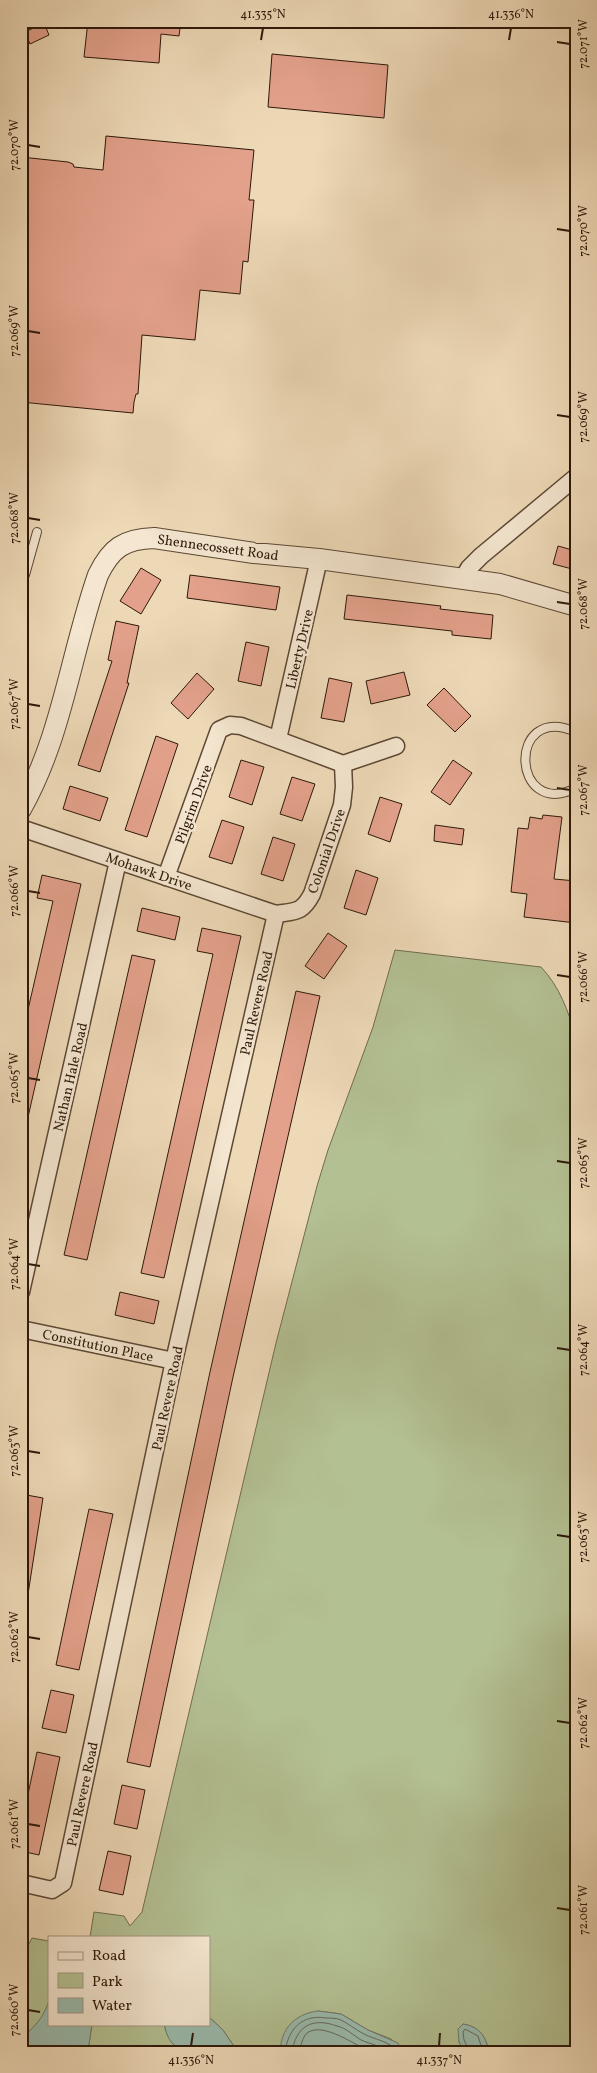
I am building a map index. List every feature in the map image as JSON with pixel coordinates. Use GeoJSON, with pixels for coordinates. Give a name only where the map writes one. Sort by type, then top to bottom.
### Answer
{"type":"FeatureCollection","features":[{"type":"Feature","properties":{"kind":"street"},"geometry":{"type":"LineString","coordinates":[[457,577],[576,477]]}},
{"type":"Feature","properties":{"kind":"street","name":"Shennecossett Road"},"geometry":{"type":"LineString","coordinates":[[21,809],[39,771],[56,726],[98,575],[116,549],[132,540],[154,538],[254,553],[319,559],[457,577],[500,584],[576,606]]}},
{"type":"Feature","properties":{"kind":"street","name":"Liberty Drive"},"geometry":{"type":"LineString","coordinates":[[278,739],[319,559]]}},
{"type":"Feature","properties":{"kind":"street","name":"Pilgrim Drive"},"geometry":{"type":"LineString","coordinates":[[166,877],[219,730],[230,725],[241,726],[278,739]]}},
{"type":"Feature","properties":{"kind":"street"},"geometry":{"type":"LineString","coordinates":[[278,739],[343,764],[396,746]]}},
{"type":"Feature","properties":{"kind":"street","name":"Colonial Drive"},"geometry":{"type":"LineString","coordinates":[[276,914],[298,911],[307,904],[312,894],[342,804],[343,764]]}},
{"type":"Feature","properties":{"kind":"street","name":"Mohawk Drive"},"geometry":{"type":"LineString","coordinates":[[21,828],[276,914]]}},
{"type":"Feature","properties":{"kind":"street","name":"Nathan Hale Road"},"geometry":{"type":"LineString","coordinates":[[21,1292],[118,861]]}},
{"type":"Feature","properties":{"kind":"street","name":"Paul Revere Road"},"geometry":{"type":"LineString","coordinates":[[21,1883],[52,1890],[63,1883],[174,1361],[276,914]]}},
{"type":"Feature","properties":{"kind":"street","name":"Constitution Place"},"geometry":{"type":"LineString","coordinates":[[21,1329],[174,1361]]}},
{"type":"Feature","properties":{"kind":"lane"},"geometry":{"type":"LineString","coordinates":[[25,575],[37,532]]}},
{"type":"Feature","properties":{"kind":"lane"},"geometry":{"type":"LineString","coordinates":[[576,732],[565,727],[543,730],[534,736],[527,746],[524,757],[525,768],[530,779],[537,787],[546,792],[557,794],[576,788]]}},
{"type":"Feature","properties":{"kind":"green space"},"geometry":{"type":"Polygon","coordinates":[[[395,950],[541,967],[558,991],[576,1037],[576,2052],[489,2052],[486,2041],[481,2033],[469,2025],[463,2024],[459,2042],[465,2052],[403,2052],[391,2039],[368,2030],[341,2014],[318,2011],[285,2033],[280,2052],[238,2052],[223,2030],[210,2018],[210,1936],[90,1936],[94,1912],[124,1916],[130,1926],[142,1912],[276,1343],[328,1150],[373,1027],[395,950]]]}},
{"type":"Feature","properties":{"kind":"green space"},"geometry":{"type":"Polygon","coordinates":[[[32,1938],[48,1941],[48,2004],[44,2016],[21,2038],[20,1987],[23,1961],[32,1938]]]}},
{"type":"Feature","properties":{"kind":"green space"},"geometry":{"type":"Polygon","coordinates":[[[92,2026],[165,2026],[172,2042],[189,2052],[85,2052],[89,2044],[92,2026]]]}},
{"type":"Feature","properties":{"kind":"water"},"geometry":{"type":"Polygon","coordinates":[[[48,2003],[48,2026],[92,2026],[89,2044],[85,2052],[21,2052],[21,2038],[38,2022],[48,2003]]]}},
{"type":"Feature","properties":{"kind":"water"},"geometry":{"type":"Polygon","coordinates":[[[318,2011],[341,2014],[368,2030],[398,2043],[403,2052],[280,2052],[286,2029],[302,2015],[318,2011]]]}},
{"type":"Feature","properties":{"kind":"water"},"geometry":{"type":"Polygon","coordinates":[[[210,2018],[223,2030],[238,2052],[203,2053],[186,2051],[172,2043],[165,2026],[210,2026],[210,2018]]]}},
{"type":"Feature","properties":{"kind":"water"},"geometry":{"type":"Polygon","coordinates":[[[463,2024],[474,2027],[481,2033],[486,2041],[489,2052],[465,2052],[459,2042],[458,2029],[463,2024]]]}},
{"type":"Feature","properties":{"kind":"building"},"geometry":{"type":"Polygon","coordinates":[[[88,21],[181,21],[179,36],[161,34],[159,63],[84,57],[88,21]]]}},
{"type":"Feature","properties":{"kind":"building"},"geometry":{"type":"Polygon","coordinates":[[[44,23],[49,35],[30,44],[25,32],[44,23]]]}},
{"type":"Feature","properties":{"kind":"building"},"geometry":{"type":"Polygon","coordinates":[[[272,54],[388,65],[384,118],[268,107],[272,54]]]}},
{"type":"Feature","properties":{"kind":"building"},"geometry":{"type":"Polygon","coordinates":[[[106,136],[254,150],[249,200],[254,200],[248,262],[243,261],[240,294],[200,290],[195,340],[142,335],[138,394],[136,394],[133,413],[21,402],[21,157],[68,162],[73,164],[74,167],[103,170],[106,136]]]}},
{"type":"Feature","properties":{"kind":"building"},"geometry":{"type":"Polygon","coordinates":[[[558,546],[576,551],[576,570],[553,564],[558,546]]]}},
{"type":"Feature","properties":{"kind":"building"},"geometry":{"type":"Polygon","coordinates":[[[141,568],[161,580],[141,614],[120,601],[141,568]]]}},
{"type":"Feature","properties":{"kind":"building"},"geometry":{"type":"Polygon","coordinates":[[[190,575],[280,587],[276,610],[187,598],[190,575]]]}},
{"type":"Feature","properties":{"kind":"building"},"geometry":{"type":"Polygon","coordinates":[[[347,595],[441,606],[440,609],[493,615],[491,639],[452,635],[452,631],[344,619],[347,595]]]}},
{"type":"Feature","properties":{"kind":"building"},"geometry":{"type":"Polygon","coordinates":[[[116,621],[139,626],[127,683],[129,683],[100,772],[78,765],[112,661],[108,660],[116,621]]]}},
{"type":"Feature","properties":{"kind":"building"},"geometry":{"type":"Polygon","coordinates":[[[246,642],[269,647],[261,686],[238,681],[246,642]]]}},
{"type":"Feature","properties":{"kind":"building"},"geometry":{"type":"Polygon","coordinates":[[[404,672],[410,695],[371,704],[366,681],[404,672]]]}},
{"type":"Feature","properties":{"kind":"building"},"geometry":{"type":"Polygon","coordinates":[[[197,673],[214,689],[188,719],[171,703],[197,673]]]}},
{"type":"Feature","properties":{"kind":"building"},"geometry":{"type":"Polygon","coordinates":[[[329,678],[352,683],[344,722],[321,718],[329,678]]]}},
{"type":"Feature","properties":{"kind":"building"},"geometry":{"type":"Polygon","coordinates":[[[444,688],[471,716],[455,732],[427,705],[444,688]]]}},
{"type":"Feature","properties":{"kind":"building"},"geometry":{"type":"Polygon","coordinates":[[[156,736],[178,744],[147,837],[125,830],[156,736]]]}},
{"type":"Feature","properties":{"kind":"building"},"geometry":{"type":"Polygon","coordinates":[[[241,760],[264,767],[252,805],[229,797],[241,760]]]}},
{"type":"Feature","properties":{"kind":"building"},"geometry":{"type":"Polygon","coordinates":[[[453,760],[472,773],[450,805],[431,792],[453,760]]]}},
{"type":"Feature","properties":{"kind":"building"},"geometry":{"type":"Polygon","coordinates":[[[292,777],[315,784],[302,821],[280,814],[292,777]]]}},
{"type":"Feature","properties":{"kind":"building"},"geometry":{"type":"Polygon","coordinates":[[[70,786],[108,798],[100,821],[63,809],[70,786]]]}},
{"type":"Feature","properties":{"kind":"building"},"geometry":{"type":"Polygon","coordinates":[[[380,797],[402,804],[390,842],[368,834],[380,797]]]}},
{"type":"Feature","properties":{"kind":"building"},"geometry":{"type":"Polygon","coordinates":[[[543,815],[562,817],[554,879],[576,881],[576,923],[524,917],[527,894],[511,892],[518,828],[528,829],[530,817],[542,819],[543,815]]]}},
{"type":"Feature","properties":{"kind":"building"},"geometry":{"type":"Polygon","coordinates":[[[222,820],[244,827],[232,864],[209,857],[222,820]]]}},
{"type":"Feature","properties":{"kind":"building"},"geometry":{"type":"Polygon","coordinates":[[[435,825],[464,829],[462,845],[434,841],[435,825]]]}},
{"type":"Feature","properties":{"kind":"building"},"geometry":{"type":"Polygon","coordinates":[[[273,837],[295,844],[283,881],[261,874],[273,837]]]}},
{"type":"Feature","properties":{"kind":"building"},"geometry":{"type":"Polygon","coordinates":[[[356,870],[378,878],[366,915],[344,908],[356,870]]]}},
{"type":"Feature","properties":{"kind":"building"},"geometry":{"type":"Polygon","coordinates":[[[42,875],[81,884],[26,1126],[21,1126],[21,1040],[53,901],[37,898],[42,875]]]}},
{"type":"Feature","properties":{"kind":"building"},"geometry":{"type":"Polygon","coordinates":[[[142,908],[180,917],[175,940],[137,931],[142,908]]]}},
{"type":"Feature","properties":{"kind":"building"},"geometry":{"type":"Polygon","coordinates":[[[202,928],[241,936],[164,1278],[141,1273],[213,954],[197,951],[202,928]]]}},
{"type":"Feature","properties":{"kind":"building"},"geometry":{"type":"Polygon","coordinates":[[[328,933],[347,946],[324,979],[305,966],[328,933]]]}},
{"type":"Feature","properties":{"kind":"building"},"geometry":{"type":"Polygon","coordinates":[[[132,955],[155,960],[87,1260],[64,1255],[132,955]]]}},
{"type":"Feature","properties":{"kind":"building"},"geometry":{"type":"Polygon","coordinates":[[[296,991],[320,996],[233,1377],[150,1767],[127,1762],[210,1372],[296,991]]]}},
{"type":"Feature","properties":{"kind":"building"},"geometry":{"type":"Polygon","coordinates":[[[120,1292],[159,1301],[154,1324],[115,1315],[120,1292]]]}},
{"type":"Feature","properties":{"kind":"building"},"geometry":{"type":"Polygon","coordinates":[[[21,1494],[43,1498],[28,1594],[21,1594],[21,1494]]]}},
{"type":"Feature","properties":{"kind":"building"},"geometry":{"type":"Polygon","coordinates":[[[89,1509],[113,1514],[79,1670],[56,1665],[89,1509]]]}},
{"type":"Feature","properties":{"kind":"building"},"geometry":{"type":"Polygon","coordinates":[[[51,1690],[74,1695],[66,1733],[42,1728],[51,1690]]]}},
{"type":"Feature","properties":{"kind":"building"},"geometry":{"type":"Polygon","coordinates":[[[37,1752],[60,1757],[39,1855],[21,1851],[21,1827],[37,1752]]]}},
{"type":"Feature","properties":{"kind":"building"},"geometry":{"type":"Polygon","coordinates":[[[122,1785],[145,1790],[137,1829],[114,1824],[122,1785]]]}},
{"type":"Feature","properties":{"kind":"building"},"geometry":{"type":"Polygon","coordinates":[[[108,1851],[131,1856],[123,1895],[99,1890],[108,1851]]]}}]}
